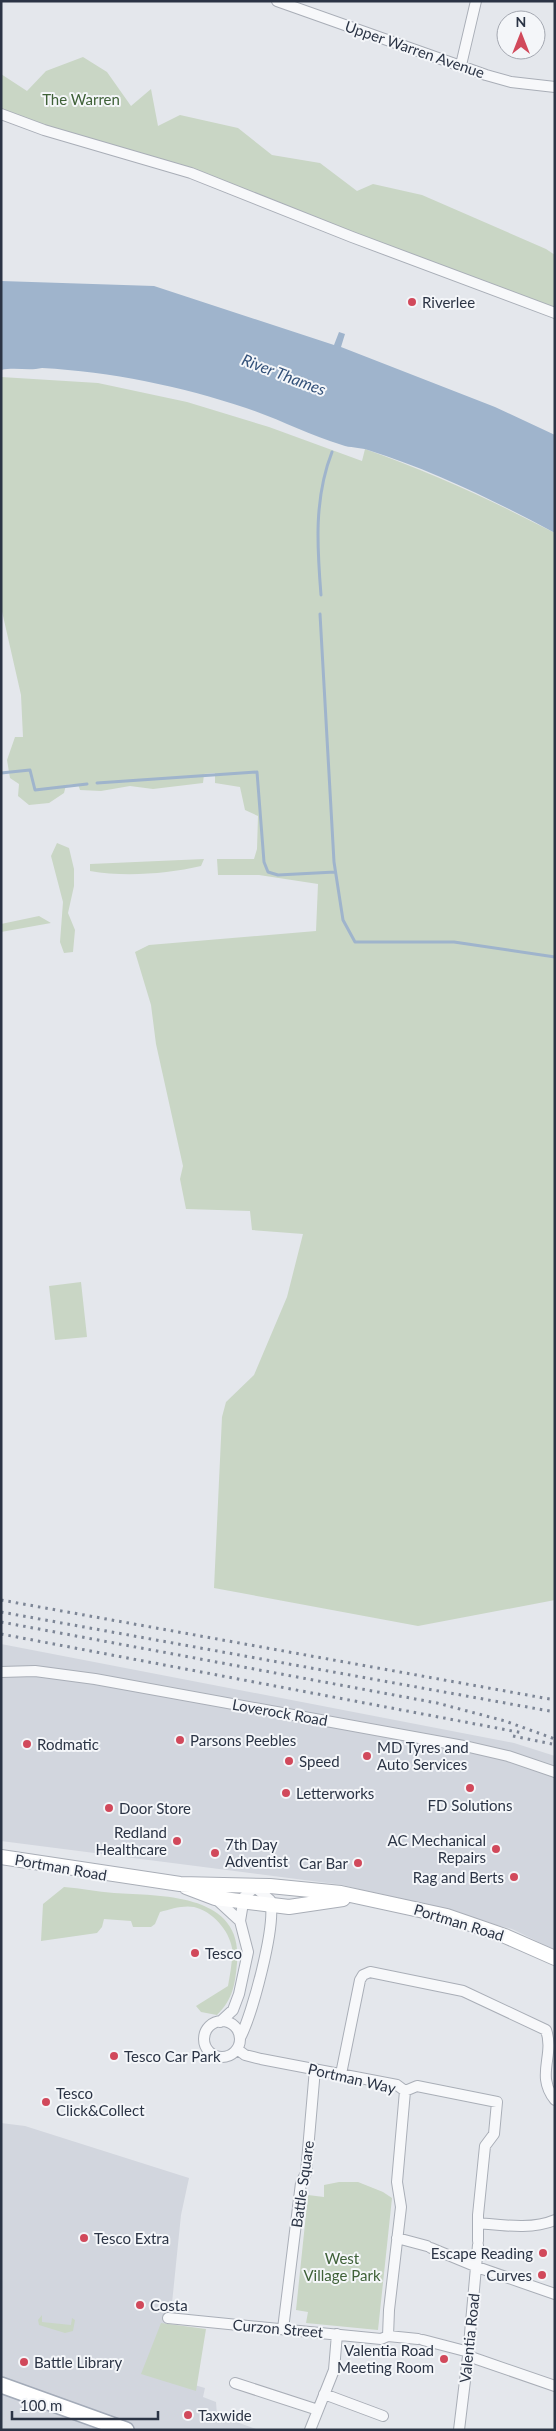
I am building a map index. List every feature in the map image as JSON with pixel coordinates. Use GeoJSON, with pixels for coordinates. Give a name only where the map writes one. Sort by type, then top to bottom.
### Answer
{"type":"FeatureCollection","features":[{"type":"Feature","properties":{"kind":"main road"},"geometry":{"type":"LineString","coordinates":[[1,2385],[126,2430]]}},
{"type":"Feature","properties":{"kind":"street","name":"Upper Warren Avenue"},"geometry":{"type":"LineString","coordinates":[[277,1],[290,3],[511,82],[555,87]]}},
{"type":"Feature","properties":{"kind":"street"},"geometry":{"type":"LineString","coordinates":[[461,65],[476,1]]}},
{"type":"Feature","properties":{"kind":"street"},"geometry":{"type":"LineString","coordinates":[[1,114],[44,130],[191,173],[352,238],[555,313]]}},
{"type":"Feature","properties":{"kind":"street","name":"Loverock Road"},"geometry":{"type":"LineString","coordinates":[[1,1672],[42,1672],[95,1678],[469,1748],[515,1758],[555,1772]]}},
{"type":"Feature","properties":{"kind":"street","name":"Portman Road"},"geometry":{"type":"LineString","coordinates":[[1,1856],[180,1884],[321,1891],[447,1916],[505,1936],[555,1958]]}},
{"type":"Feature","properties":{"kind":"street","name":"Portman Road"},"geometry":{"type":"LineString","coordinates":[[180,1884],[215,1898],[289,1907],[359,1898]]}},
{"type":"Feature","properties":{"kind":"street"},"geometry":{"type":"LineString","coordinates":[[255,1887],[267,1896],[271,1904],[269,1928],[256,2000],[237,2049],[228,2056],[220,2057],[213,2055],[207,2049],[205,2034],[211,2025],[220,2022],[233,2010],[246,1968],[246,1940],[240,1921],[242,1902],[244,1897],[255,1887]]}},
{"type":"Feature","properties":{"kind":"street"},"geometry":{"type":"LineString","coordinates":[[215,1898],[240,1921]]}},
{"type":"Feature","properties":{"kind":"street"},"geometry":{"type":"LineString","coordinates":[[269,1928],[280,1914],[289,1907]]}},
{"type":"Feature","properties":{"kind":"street"},"geometry":{"type":"LineString","coordinates":[[341,2074],[360,1980],[363,1975],[370,1972],[463,1991],[546,2030],[550,2042],[544,2078],[548,2092],[555,2100]]}},
{"type":"Feature","properties":{"kind":"street"},"geometry":{"type":"LineString","coordinates":[[220,2022],[231,2024],[238,2032],[240,2038]]}},
{"type":"Feature","properties":{"kind":"street","name":"Portman Way"},"geometry":{"type":"LineString","coordinates":[[237,2049],[245,2055],[260,2059],[397,2085],[405,2091],[417,2086],[497,2102]]}},
{"type":"Feature","properties":{"kind":"street","name":"Battle Square"},"geometry":{"type":"LineString","coordinates":[[283,2329],[301,2184],[306,2173],[315,2069]]}},
{"type":"Feature","properties":{"kind":"street"},"geometry":{"type":"LineString","coordinates":[[388,2336],[401,2201],[397,2182],[405,2091]]}},
{"type":"Feature","properties":{"kind":"street","name":"Valentia Road"},"geometry":{"type":"LineString","coordinates":[[459,2430],[476,2268],[485,2146],[494,2134],[497,2102]]}},
{"type":"Feature","properties":{"kind":"street"},"geometry":{"type":"LineString","coordinates":[[478,2223],[544,2225],[555,2220]]}},
{"type":"Feature","properties":{"kind":"street"},"geometry":{"type":"LineString","coordinates":[[397,2238],[429,2247],[476,2268],[555,2294]]}},
{"type":"Feature","properties":{"kind":"street","name":"Curzon Street"},"geometry":{"type":"LineString","coordinates":[[168,2318],[337,2334],[380,2340],[388,2336],[420,2340],[468,2354],[555,2386]]}},
{"type":"Feature","properties":{"kind":"street"},"geometry":{"type":"LineString","coordinates":[[310,2430],[334,2370],[337,2334]]}},
{"type":"Feature","properties":{"kind":"street"},"geometry":{"type":"LineString","coordinates":[[235,2383],[318,2410]]}},
{"type":"Feature","properties":{"kind":"street"},"geometry":{"type":"LineString","coordinates":[[324,2394],[383,2416]]}},
{"type":"Feature","properties":{"kind":"shaded area"},"geometry":{"type":"Polygon","coordinates":[[[1,1644],[514,1743],[555,1756],[555,1950],[512,1929],[343,1885],[1,1841],[1,1644]]]}},
{"type":"Feature","properties":{"kind":"shaded area"},"geometry":{"type":"Polygon","coordinates":[[[1,2123],[25,2126],[189,2178],[181,2215],[171,2313],[146,2371],[205,2388],[203,2397],[216,2402],[217,2415],[259,2430],[1,2430],[1,2123]]]}},
{"type":"Feature","properties":{"kind":"green space","name":"The Warren"},"geometry":{"type":"Polygon","coordinates":[[[83,57],[107,72],[131,106],[151,89],[158,126],[180,115],[238,128],[272,155],[320,163],[357,191],[373,184],[422,195],[546,249],[555,255],[555,310],[1,109],[1,74],[27,91],[46,71],[83,57]]]}},
{"type":"Feature","properties":{"kind":"green space"},"geometry":{"type":"Polygon","coordinates":[[[1,377],[98,383],[187,402],[269,427],[362,461],[365,449],[414,467],[462,488],[555,533],[555,1600],[418,1626],[214,1588],[222,1417],[226,1402],[254,1375],[287,1297],[303,1234],[252,1230],[250,1211],[186,1209],[180,1179],[183,1166],[156,1044],[151,1005],[135,952],[149,945],[316,931],[318,884],[259,875],[218,875],[217,859],[254,859],[257,849],[258,816],[245,810],[240,787],[215,783],[215,773],[204,774],[203,783],[153,789],[130,786],[101,791],[80,790],[78,784],[66,785],[64,793],[49,803],[29,805],[18,796],[19,784],[10,778],[7,760],[15,737],[23,737],[21,695],[1,607],[1,377]]]}},
{"type":"Feature","properties":{"kind":"green space"},"geometry":{"type":"Polygon","coordinates":[[[57,843],[69,848],[74,869],[74,886],[68,913],[75,930],[73,952],[64,953],[60,942],[63,902],[51,856],[57,843]]]}},
{"type":"Feature","properties":{"kind":"green space"},"geometry":{"type":"Polygon","coordinates":[[[204,859],[201,866],[160,873],[117,874],[90,871],[90,864],[204,859]]]}},
{"type":"Feature","properties":{"kind":"green space"},"geometry":{"type":"Polygon","coordinates":[[[39,916],[51,923],[1,932],[1,924],[39,916]]]}},
{"type":"Feature","properties":{"kind":"green space"},"geometry":{"type":"Polygon","coordinates":[[[81,1282],[87,1337],[55,1340],[49,1286],[81,1282]]]}},
{"type":"Feature","properties":{"kind":"green space"},"geometry":{"type":"Polygon","coordinates":[[[64,1887],[176,1898],[196,1903],[214,1911],[227,1923],[236,1940],[237,1963],[234,1985],[227,2003],[217,2015],[201,2012],[196,2006],[228,1986],[232,1948],[223,1928],[213,1917],[201,1909],[181,1907],[160,1912],[155,1924],[151,1927],[133,1927],[131,1921],[104,1919],[102,1927],[97,1933],[41,1941],[43,1904],[64,1887]]]}},
{"type":"Feature","properties":{"kind":"green space","name":"West Village Park"},"geometry":{"type":"Polygon","coordinates":[[[339,2182],[358,2182],[383,2192],[392,2198],[378,2330],[306,2323],[308,2312],[296,2310],[308,2195],[324,2197],[324,2185],[339,2182]]]}},
{"type":"Feature","properties":{"kind":"green space"},"geometry":{"type":"Polygon","coordinates":[[[42,2315],[42,2322],[71,2325],[72,2318],[75,2320],[73,2331],[65,2333],[39,2325],[38,2320],[42,2315]]]}},
{"type":"Feature","properties":{"kind":"green space"},"geometry":{"type":"Polygon","coordinates":[[[161,2323],[206,2329],[196,2391],[141,2374],[161,2323]]]}},
{"type":"Feature","properties":{"kind":"water","name":"River Thames"},"geometry":{"type":"Polygon","coordinates":[[[1,281],[154,286],[334,345],[339,332],[345,334],[341,347],[495,407],[555,435],[555,533],[486,498],[416,467],[368,450],[330,441],[258,412],[221,400],[146,381],[94,373],[42,368],[1,370],[1,281]]]}},
{"type":"Feature","properties":{"kind":"waterway"},"geometry":{"type":"LineString","coordinates":[[321,595],[318,522],[322,487],[332,452]]}},
{"type":"Feature","properties":{"kind":"waterway"},"geometry":{"type":"LineString","coordinates":[[320,614],[334,862],[343,920],[355,942],[454,942],[555,957]]}},
{"type":"Feature","properties":{"kind":"waterway"},"geometry":{"type":"LineString","coordinates":[[1,773],[30,770],[35,790],[87,784]]}},
{"type":"Feature","properties":{"kind":"waterway"},"geometry":{"type":"LineString","coordinates":[[97,783],[257,772],[264,862],[268,872],[278,875],[335,872]]}},
{"type":"Feature","properties":{"kind":"railway"},"geometry":{"type":"LineString","coordinates":[[1,1600],[555,1700]]}},
{"type":"Feature","properties":{"kind":"railway"},"geometry":{"type":"LineString","coordinates":[[1,1612],[555,1712]]}},
{"type":"Feature","properties":{"kind":"railway"},"geometry":{"type":"LineString","coordinates":[[1,1622],[437,1703],[505,1721],[555,1739]]}},
{"type":"Feature","properties":{"kind":"railway"},"geometry":{"type":"LineString","coordinates":[[1,1634],[523,1733]]}},
{"type":"Feature","properties":{"kind":"railway"},"geometry":{"type":"LineString","coordinates":[[513,1736],[552,1744]]}},
{"type":"Feature","properties":{"kind":"place","name":"Riverlee"},"geometry":{"type":"Point","coordinates":[412,302]}},
{"type":"Feature","properties":{"kind":"place","name":"Parsons Peebles"},"geometry":{"type":"Point","coordinates":[180,1740]}},
{"type":"Feature","properties":{"kind":"place","name":"Rodmatic"},"geometry":{"type":"Point","coordinates":[27,1744]}},
{"type":"Feature","properties":{"kind":"place","name":"MD Tyres and Auto Services"},"geometry":{"type":"Point","coordinates":[367,1756]}},
{"type":"Feature","properties":{"kind":"place","name":"Speed"},"geometry":{"type":"Point","coordinates":[289,1761]}},
{"type":"Feature","properties":{"kind":"place","name":"FD Solutions"},"geometry":{"type":"Point","coordinates":[470,1788]}},
{"type":"Feature","properties":{"kind":"place","name":"Letterworks"},"geometry":{"type":"Point","coordinates":[286,1793]}},
{"type":"Feature","properties":{"kind":"place","name":"Door Store"},"geometry":{"type":"Point","coordinates":[109,1808]}},
{"type":"Feature","properties":{"kind":"place","name":"Redland Healthcare"},"geometry":{"type":"Point","coordinates":[177,1841]}},
{"type":"Feature","properties":{"kind":"place","name":"AC Mechanical Repairs"},"geometry":{"type":"Point","coordinates":[496,1849]}},
{"type":"Feature","properties":{"kind":"place","name":"7th Day Adventist"},"geometry":{"type":"Point","coordinates":[215,1853]}},
{"type":"Feature","properties":{"kind":"place","name":"Car Bar"},"geometry":{"type":"Point","coordinates":[358,1863]}},
{"type":"Feature","properties":{"kind":"place","name":"Rag and Berts"},"geometry":{"type":"Point","coordinates":[514,1877]}},
{"type":"Feature","properties":{"kind":"place","name":"Tesco"},"geometry":{"type":"Point","coordinates":[195,1953]}},
{"type":"Feature","properties":{"kind":"place","name":"Tesco Car Park"},"geometry":{"type":"Point","coordinates":[114,2056]}},
{"type":"Feature","properties":{"kind":"place","name":"Tesco Click&Collect"},"geometry":{"type":"Point","coordinates":[46,2102]}},
{"type":"Feature","properties":{"kind":"place","name":"Tesco Extra"},"geometry":{"type":"Point","coordinates":[84,2238]}},
{"type":"Feature","properties":{"kind":"place","name":"Escape Reading"},"geometry":{"type":"Point","coordinates":[543,2253]}},
{"type":"Feature","properties":{"kind":"place","name":"Curves"},"geometry":{"type":"Point","coordinates":[542,2275]}},
{"type":"Feature","properties":{"kind":"place","name":"Costa"},"geometry":{"type":"Point","coordinates":[140,2305]}},
{"type":"Feature","properties":{"kind":"place","name":"Valentia Road Meeting Room"},"geometry":{"type":"Point","coordinates":[444,2359]}},
{"type":"Feature","properties":{"kind":"place","name":"Battle Library"},"geometry":{"type":"Point","coordinates":[24,2362]}},
{"type":"Feature","properties":{"kind":"place","name":"Taxwide"},"geometry":{"type":"Point","coordinates":[188,2415]}}]}
